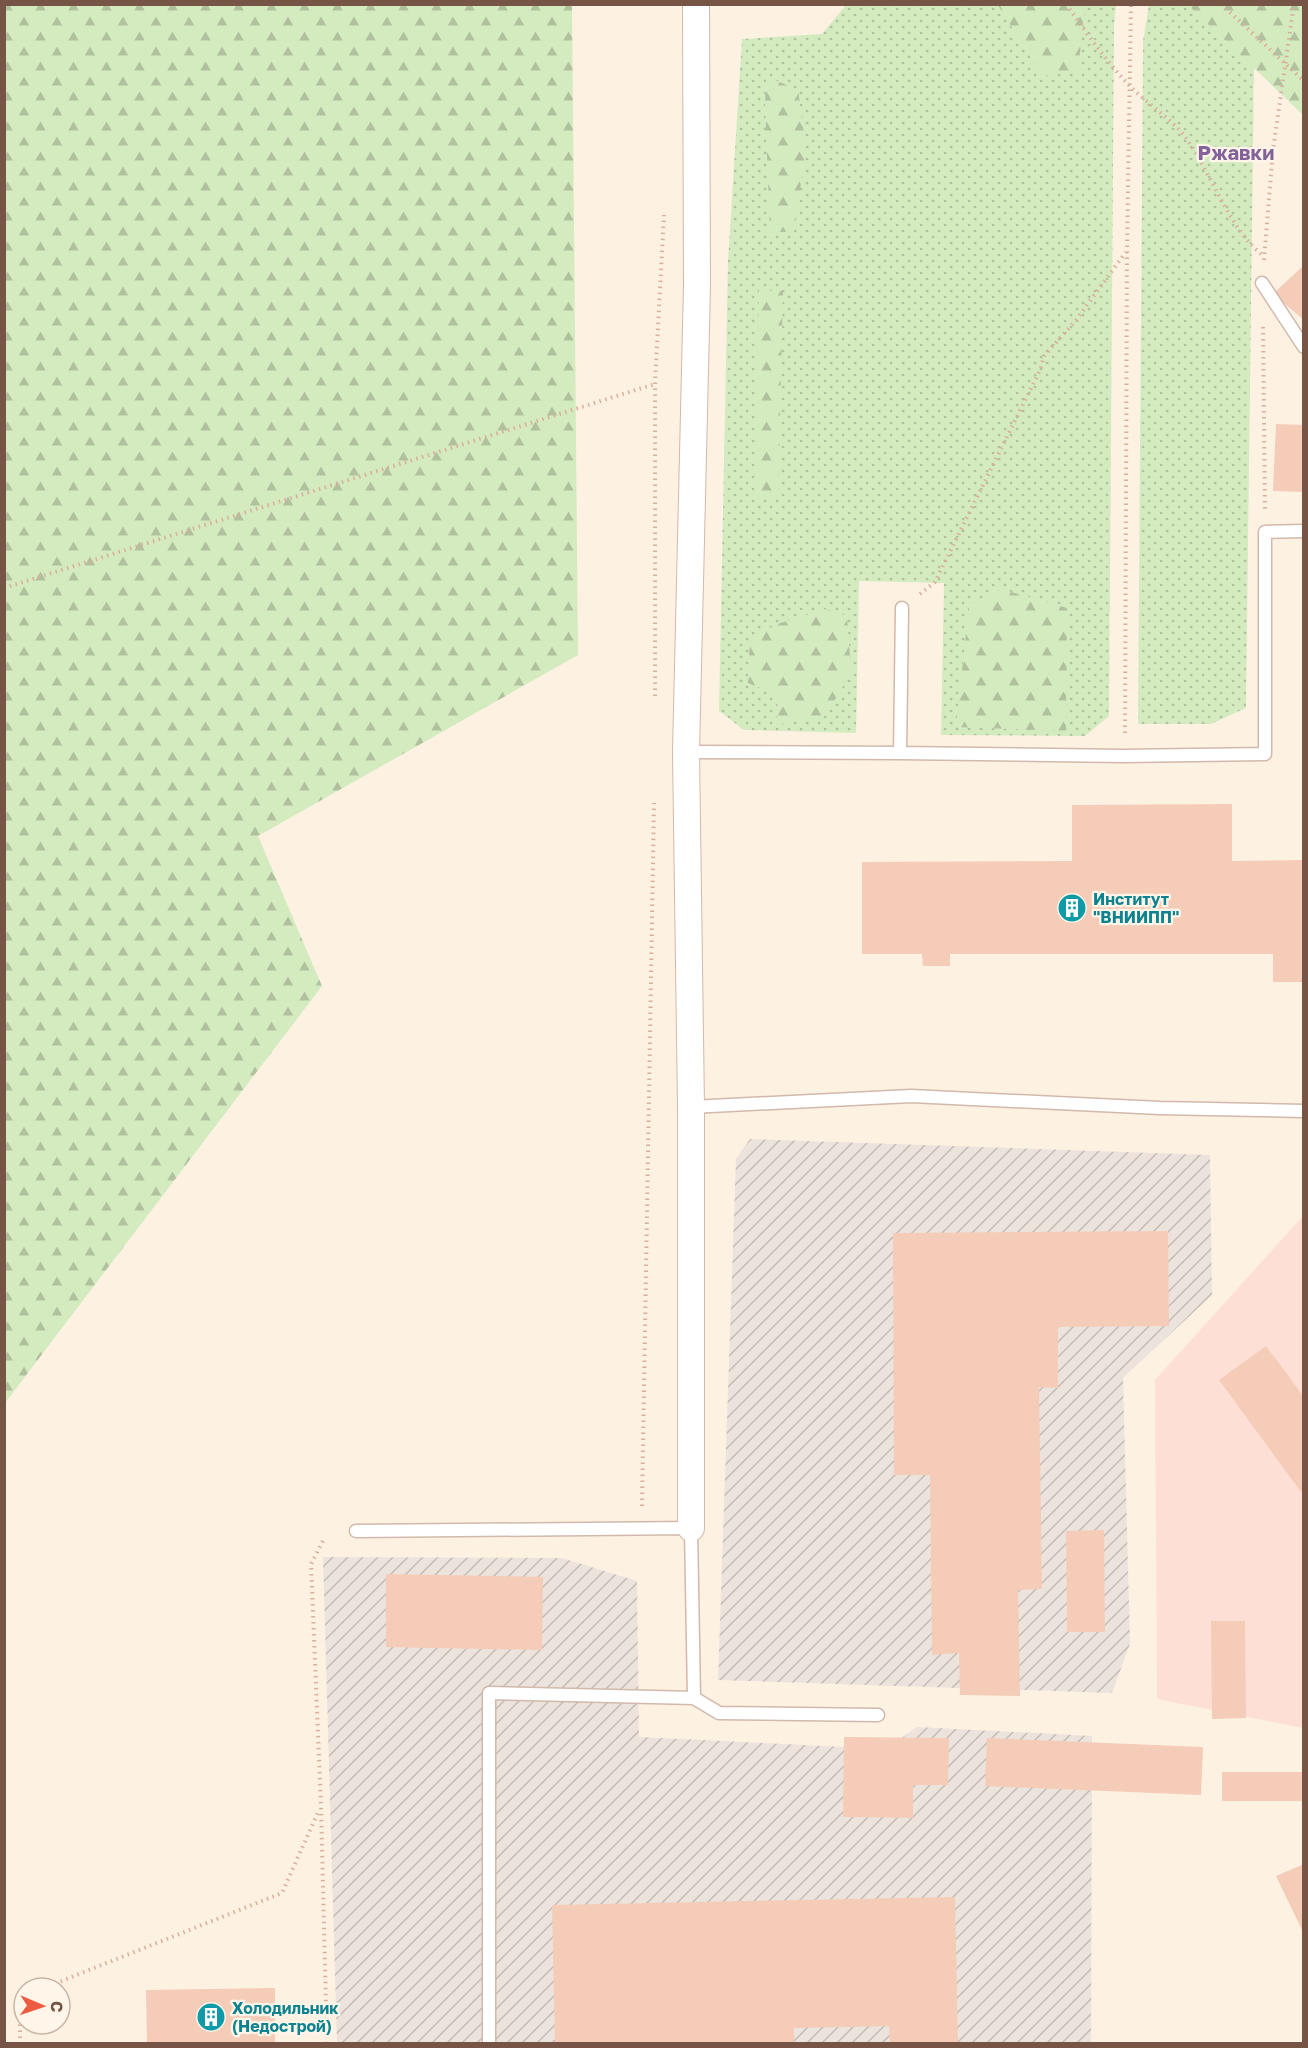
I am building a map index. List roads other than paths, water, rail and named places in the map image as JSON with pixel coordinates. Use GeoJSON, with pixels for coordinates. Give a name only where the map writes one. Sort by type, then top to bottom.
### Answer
{"type":"FeatureCollection","features":[{"type":"Feature","properties":{"kind":"street"},"geometry":{"type":"LineString","coordinates":[[691,1528],[691,1107],[686,752],[697,285],[696,4]]}},
{"type":"Feature","properties":{"kind":"lane"},"geometry":{"type":"LineString","coordinates":[[1262,283],[1304,347]]}},
{"type":"Feature","properties":{"kind":"lane"},"geometry":{"type":"LineString","coordinates":[[686,752],[1123,756],[1265,754],[1265,531],[1304,531]]}},
{"type":"Feature","properties":{"kind":"lane"},"geometry":{"type":"LineString","coordinates":[[900,753],[903,608]]}},
{"type":"Feature","properties":{"kind":"lane"},"geometry":{"type":"LineString","coordinates":[[691,1107],[911,1096],[1160,1108],[1304,1111]]}},
{"type":"Feature","properties":{"kind":"lane"},"geometry":{"type":"LineString","coordinates":[[356,1531],[691,1528],[694,1698]]}},
{"type":"Feature","properties":{"kind":"lane"},"geometry":{"type":"LineString","coordinates":[[489,2043],[489,1693],[694,1698],[719,1713],[878,1715]]}},
{"type":"Feature","properties":{"kind":"place","name":"Институт \"ВНИИПП\""},"geometry":{"type":"Point","coordinates":[1072,908]}},
{"type":"Feature","properties":{"kind":"place","name":"Холодильник (Недострой)"},"geometry":{"type":"Point","coordinates":[211,2017]}},
{"type":"Feature","properties":{"kind":"district","name":"Ржавки"},"geometry":{"type":"Point","coordinates":[1236,153]}}]}
